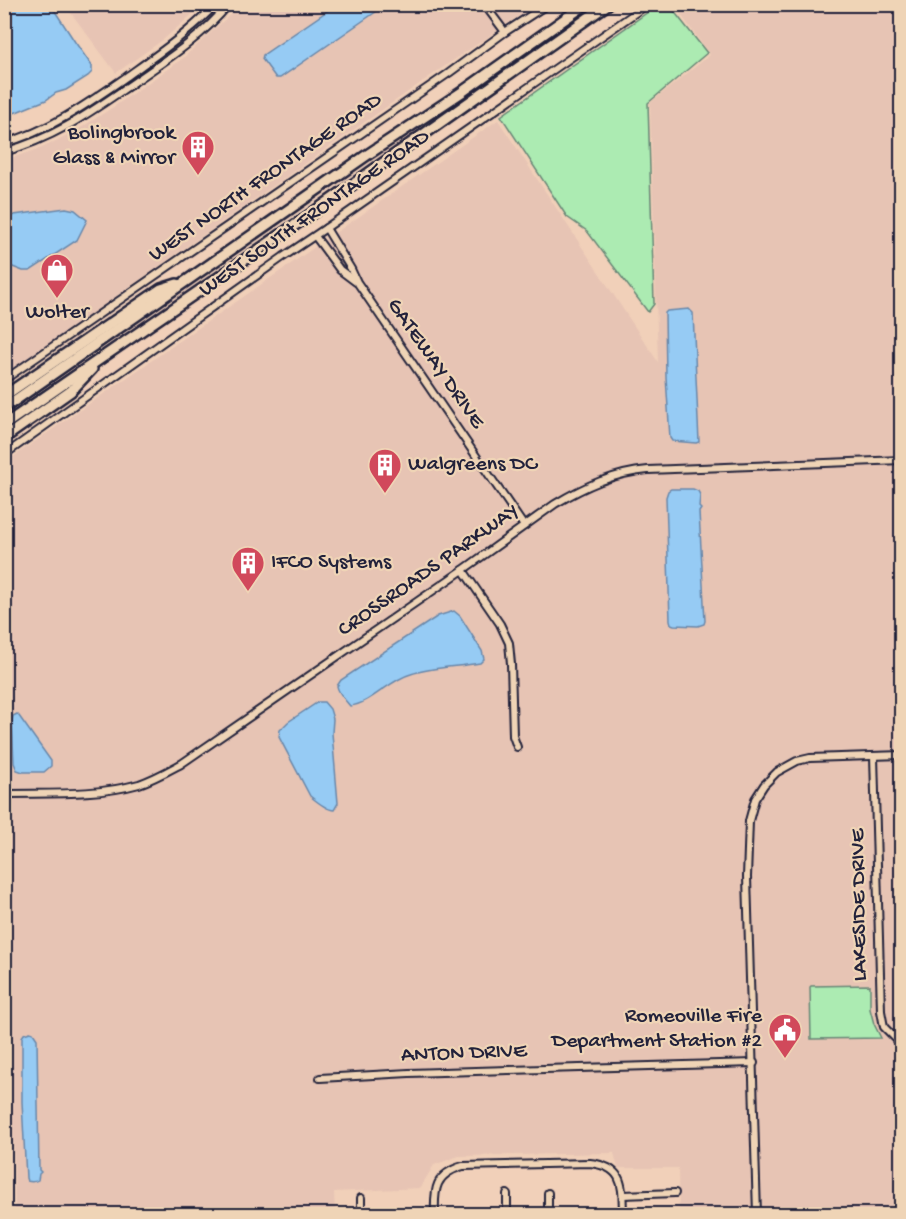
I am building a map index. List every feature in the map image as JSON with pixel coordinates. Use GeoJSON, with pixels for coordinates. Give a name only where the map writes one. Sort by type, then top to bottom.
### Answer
{"type":"FeatureCollection","features":[{"type":"Feature","properties":{"kind":"highway"},"geometry":{"type":"LineString","coordinates":[[4,408],[586,4]]}},
{"type":"Feature","properties":{"kind":"highway"},"geometry":{"type":"LineString","coordinates":[[4,424],[311,214],[608,4]]}},
{"type":"Feature","properties":{"kind":"highway"},"geometry":{"type":"LineString","coordinates":[[4,396],[161,289],[190,279]]}},
{"type":"Feature","properties":{"kind":"highway"},"geometry":{"type":"LineString","coordinates":[[4,438],[71,391],[107,354]]}},
{"type":"Feature","properties":{"kind":"street"},"geometry":{"type":"LineString","coordinates":[[4,143],[45,127],[87,103],[190,30],[216,4]]}},
{"type":"Feature","properties":{"kind":"street"},"geometry":{"type":"LineString","coordinates":[[4,152],[43,139],[82,118],[183,49],[216,20],[229,4]]}},
{"type":"Feature","properties":{"kind":"street"},"geometry":{"type":"LineString","coordinates":[[484,4],[505,32]]}},
{"type":"Feature","properties":{"kind":"street","name":"WEST NORTH FRONTAGE ROAD"},"geometry":{"type":"LineString","coordinates":[[4,380],[548,4]]}},
{"type":"Feature","properties":{"kind":"street","name":"WEST SOUTH FRONTAGE ROAD"},"geometry":{"type":"LineString","coordinates":[[4,455],[283,257],[648,4]]}},
{"type":"Feature","properties":{"kind":"street","name":"GATEWAY DRIVE"},"geometry":{"type":"LineString","coordinates":[[326,228],[357,282],[524,526]]}},
{"type":"Feature","properties":{"kind":"street","name":"GATEWAY DRIVE"},"geometry":{"type":"LineString","coordinates":[[315,236],[340,270],[357,282]]}},
{"type":"Feature","properties":{"kind":"street","name":"CROSSROADS PARKWAY"},"geometry":{"type":"LineString","coordinates":[[4,794],[104,791],[140,783],[160,775],[181,764],[555,504],[578,491],[618,475],[637,471],[902,460]]}},
{"type":"Feature","properties":{"kind":"street"},"geometry":{"type":"LineString","coordinates":[[463,570],[500,624],[508,643],[511,664],[513,736],[517,747]]}},
{"type":"Feature","properties":{"kind":"street"},"geometry":{"type":"LineString","coordinates":[[757,1215],[747,877],[749,821],[755,799],[777,771],[797,761],[810,758],[902,755]]}},
{"type":"Feature","properties":{"kind":"street","name":"LAKESIDE DRIVE"},"geometry":{"type":"LineString","coordinates":[[874,756],[881,1011],[884,1027],[902,1045]]}},
{"type":"Feature","properties":{"kind":"street","name":"ANTON DRIVE"},"geometry":{"type":"LineString","coordinates":[[320,1078],[754,1063]]}},
{"type":"Feature","properties":{"kind":"street"},"geometry":{"type":"LineString","coordinates":[[435,1215],[434,1194],[444,1174],[451,1169],[463,1166],[590,1163],[601,1164],[617,1174],[623,1195],[623,1213],[548,1214],[548,1192]]}},
{"type":"Feature","properties":{"kind":"street"},"geometry":{"type":"LineString","coordinates":[[623,1195],[675,1193]]}},
{"type":"Feature","properties":{"kind":"street"},"geometry":{"type":"LineString","coordinates":[[507,1194],[507,1215]]}},
{"type":"Feature","properties":{"kind":"street"},"geometry":{"type":"LineString","coordinates":[[361,1198],[361,1215]]}},
{"type":"Feature","properties":{"kind":"street"},"geometry":{"type":"LineString","coordinates":[[4,1200],[5,1215]]}},
{"type":"Feature","properties":{"kind":"shaded area"},"geometry":{"type":"Polygon","coordinates":[[[65,5],[203,5],[164,39],[116,73],[65,5]]]}},
{"type":"Feature","properties":{"kind":"shaded area"},"geometry":{"type":"Polygon","coordinates":[[[238,5],[535,5],[5,374],[5,160],[42,148],[79,129],[112,108],[182,59],[238,5]]]}},
{"type":"Feature","properties":{"kind":"shaded area"},"geometry":{"type":"Polygon","coordinates":[[[674,5],[901,5],[901,1214],[679,1214],[678,1168],[618,1168],[614,1153],[459,1156],[434,1165],[420,1188],[334,1192],[335,1214],[15,1214],[4,811],[4,463],[498,120],[658,362],[650,103],[710,55],[674,5]]]}},
{"type":"Feature","properties":{"kind":"green space"},"geometry":{"type":"Polygon","coordinates":[[[658,5],[669,5],[707,53],[648,103],[654,304],[648,312],[587,231],[567,217],[501,116],[658,5]]]}},
{"type":"Feature","properties":{"kind":"green space"},"geometry":{"type":"Polygon","coordinates":[[[870,985],[870,1009],[881,1038],[811,1039],[811,986],[870,985]]]}},
{"type":"Feature","properties":{"kind":"water"},"geometry":{"type":"Polygon","coordinates":[[[5,4],[51,5],[92,66],[92,72],[66,90],[46,100],[5,115],[5,4]]]}},
{"type":"Feature","properties":{"kind":"water"},"geometry":{"type":"Polygon","coordinates":[[[336,5],[379,5],[380,9],[280,78],[276,78],[262,59],[263,55],[336,5]]]}},
{"type":"Feature","properties":{"kind":"water"},"geometry":{"type":"Polygon","coordinates":[[[66,208],[75,210],[87,220],[77,240],[30,271],[23,271],[5,264],[5,221],[14,215],[66,208]]]}},
{"type":"Feature","properties":{"kind":"water"},"geometry":{"type":"Polygon","coordinates":[[[689,309],[693,313],[699,442],[696,443],[672,441],[670,438],[666,377],[665,313],[689,309]]]}},
{"type":"Feature","properties":{"kind":"water"},"geometry":{"type":"Polygon","coordinates":[[[671,489],[693,489],[700,495],[705,621],[704,624],[698,626],[674,625],[670,620],[666,497],[671,489]]]}},
{"type":"Feature","properties":{"kind":"water"},"geometry":{"type":"Polygon","coordinates":[[[454,611],[460,616],[482,651],[484,659],[480,663],[436,668],[411,674],[395,681],[365,701],[350,706],[338,689],[337,686],[341,680],[438,616],[454,611]]]}},
{"type":"Feature","properties":{"kind":"water"},"geometry":{"type":"Polygon","coordinates":[[[318,702],[324,702],[330,709],[333,719],[332,733],[338,803],[334,810],[325,807],[310,796],[279,737],[280,730],[288,722],[318,702]]]}},
{"type":"Feature","properties":{"kind":"water"},"geometry":{"type":"Polygon","coordinates":[[[17,714],[51,761],[51,766],[44,772],[17,770],[14,763],[12,721],[13,716],[17,714]]]}},
{"type":"Feature","properties":{"kind":"water"},"geometry":{"type":"Polygon","coordinates":[[[30,1032],[37,1039],[39,1170],[41,1172],[38,1180],[31,1182],[26,1178],[22,1102],[22,1037],[30,1032]]]}},
{"type":"Feature","properties":{"kind":"place","name":"Bolingbrook Glass & Mirror"},"geometry":{"type":"Point","coordinates":[198,176]}},
{"type":"Feature","properties":{"kind":"place","name":"Wolter"},"geometry":{"type":"Point","coordinates":[57,299]}},
{"type":"Feature","properties":{"kind":"place","name":"Walgreens DC"},"geometry":{"type":"Point","coordinates":[385,494]}},
{"type":"Feature","properties":{"kind":"place","name":"IFCO Systems"},"geometry":{"type":"Point","coordinates":[248,592]}},
{"type":"Feature","properties":{"kind":"place","name":"Romeoville Fire Department Station #2"},"geometry":{"type":"Point","coordinates":[785,1059]}}]}
